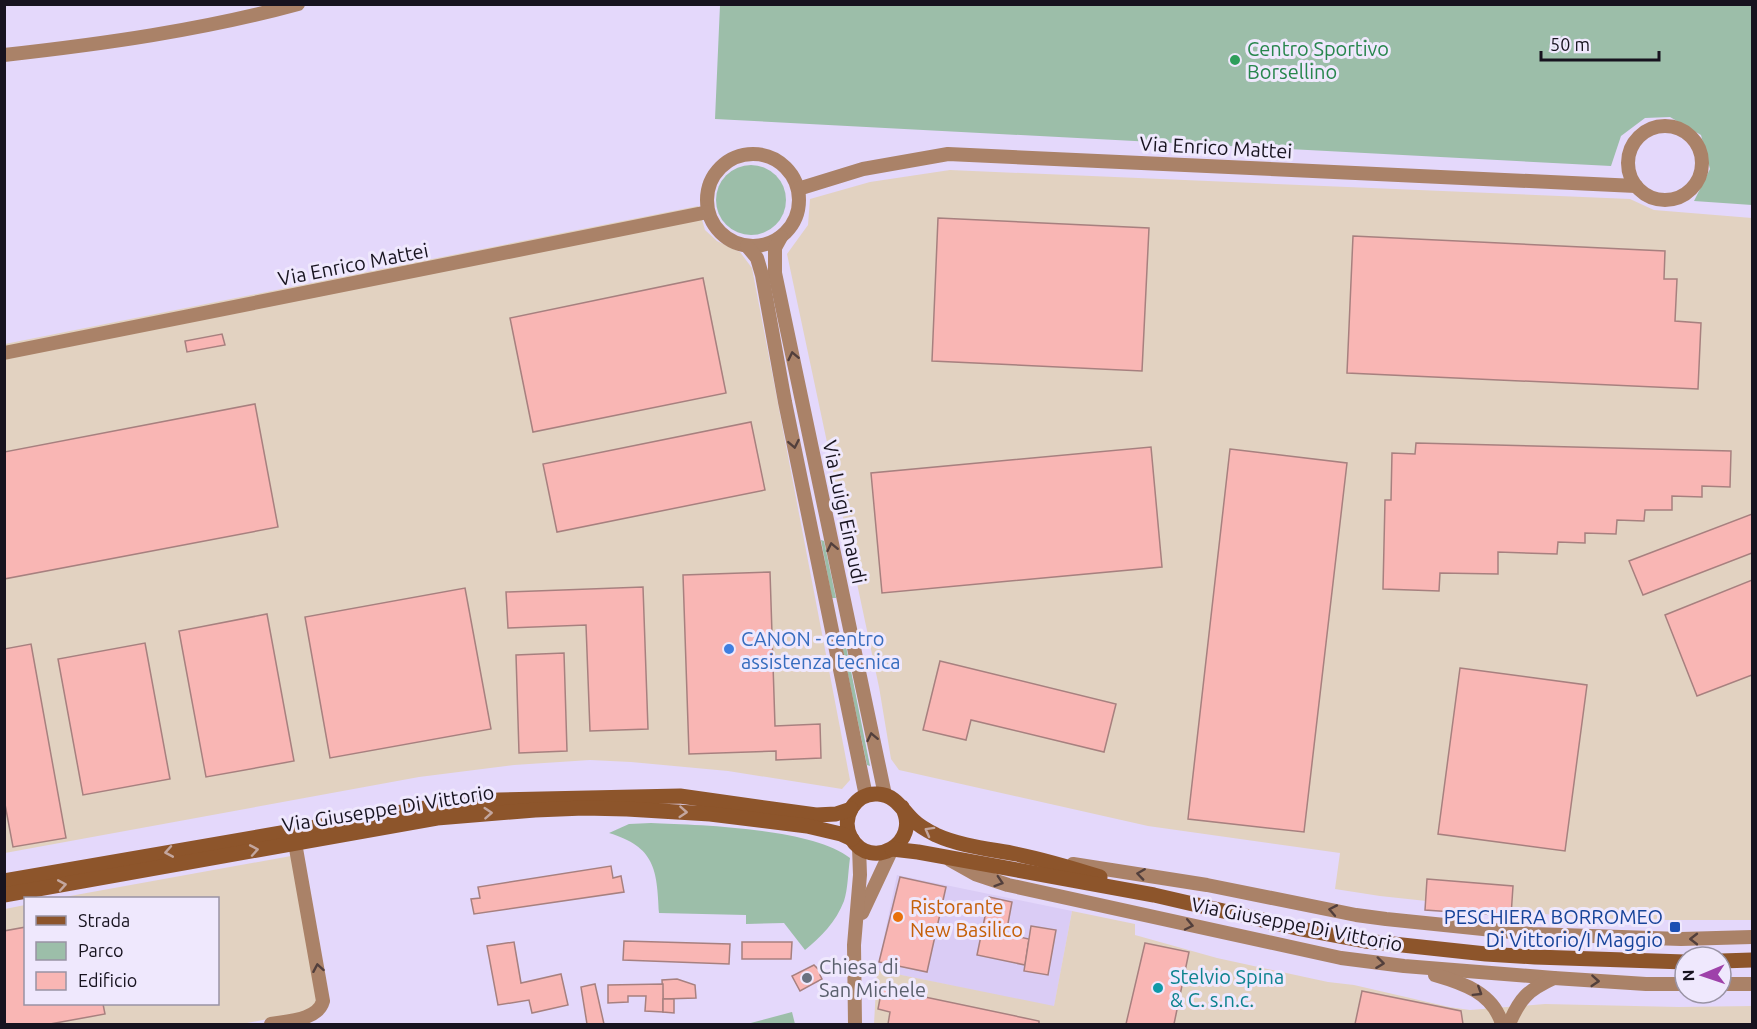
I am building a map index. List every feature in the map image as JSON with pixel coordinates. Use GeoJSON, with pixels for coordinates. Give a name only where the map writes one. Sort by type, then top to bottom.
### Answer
{"type":"FeatureCollection","features":[{"type":"Feature","properties":{"kind":"main road"},"geometry":{"type":"LineString","coordinates":[[866,796],[885,795]]}},
{"type":"Feature","properties":{"kind":"main road","name":"Via Giuseppe Di Vittorio"},"geometry":{"type":"LineString","coordinates":[[885,795],[893,798],[916,823],[945,838],[1046,860],[1154,896]]}},
{"type":"Feature","properties":{"kind":"main road","name":"Via Giuseppe Di Vittorio"},"geometry":{"type":"LineString","coordinates":[[4,881],[443,805],[499,800],[680,796],[816,815],[836,814],[850,809],[866,796]]}},
{"type":"Feature","properties":{"kind":"main road"},"geometry":{"type":"LineString","coordinates":[[892,849],[902,840],[906,831],[906,818],[902,807]]}},
{"type":"Feature","properties":{"kind":"main road","name":"Via Giuseppe Di Vittorio"},"geometry":{"type":"LineString","coordinates":[[4,895],[437,818],[523,810],[584,808],[666,811],[757,819],[817,828],[841,834],[866,851],[875,853],[901,849],[946,857],[1154,896],[1301,929],[1382,944],[1535,957],[1673,962]]}},
{"type":"Feature","properties":{"kind":"main road"},"geometry":{"type":"LineString","coordinates":[[850,809],[847,824],[855,843]]}},
{"type":"Feature","properties":{"kind":"main road"},"geometry":{"type":"LineString","coordinates":[[1733,961],[1752,960]]}},
{"type":"Feature","properties":{"kind":"street"},"geometry":{"type":"LineString","coordinates":[[4,55],[250,17],[298,4]]}},
{"type":"Feature","properties":{"kind":"street"},"geometry":{"type":"LineString","coordinates":[[1665,126],[1676,128],[1695,142],[1702,166],[1699,178],[1692,189],[1670,200],[1657,200],[1645,195],[1636,186],[1630,176],[1629,153],[1643,134],[1653,128],[1665,126]]}},
{"type":"Feature","properties":{"kind":"street"},"geometry":{"type":"LineString","coordinates":[[757,154],[771,157],[783,165],[792,176],[798,189],[799,202],[790,227],[781,237],[759,246],[747,246],[723,235],[714,225],[708,212],[706,198],[714,176],[729,160],[742,155],[757,154]]}},
{"type":"Feature","properties":{"kind":"street","name":"Via Enrico Mattei"},"geometry":{"type":"LineString","coordinates":[[798,189],[863,170],[948,154],[1636,186]]}},
{"type":"Feature","properties":{"kind":"street","name":"Via Enrico Mattei"},"geometry":{"type":"LineString","coordinates":[[4,353],[708,212]]}},
{"type":"Feature","properties":{"kind":"street","name":"Via Luigi Einaudi"},"geometry":{"type":"LineString","coordinates":[[781,237],[775,248],[775,273],[885,795]]}},
{"type":"Feature","properties":{"kind":"street","name":"Via Luigi Einaudi"},"geometry":{"type":"LineString","coordinates":[[747,246],[757,258],[762,275],[785,402],[866,796]]}},
{"type":"Feature","properties":{"kind":"street"},"geometry":{"type":"LineString","coordinates":[[271,1024],[306,1017],[318,1011],[324,1001],[295,843]]}},
{"type":"Feature","properties":{"kind":"street"},"geometry":{"type":"LineString","coordinates":[[855,843],[859,886],[854,932],[855,1024]]}},
{"type":"Feature","properties":{"kind":"street"},"geometry":{"type":"LineString","coordinates":[[854,932],[869,894],[892,849]]}},
{"type":"Feature","properties":{"kind":"street","name":"Via Giuseppe Di Vittorio"},"geometry":{"type":"LineString","coordinates":[[946,857],[975,874],[1008,885],[1331,956],[1404,966],[1554,978],[1673,984]]}},
{"type":"Feature","properties":{"kind":"street","name":"Via Giuseppe Di Vittorio"},"geometry":{"type":"LineString","coordinates":[[1046,860],[1208,885],[1386,919],[1532,934],[1671,939],[1752,937]]}},
{"type":"Feature","properties":{"kind":"street"},"geometry":{"type":"LineString","coordinates":[[1404,966],[1460,982],[1485,996],[1495,1009],[1502,1024]]}},
{"type":"Feature","properties":{"kind":"street"},"geometry":{"type":"LineString","coordinates":[[1509,1024],[1522,1000],[1533,988],[1554,978]]}},
{"type":"Feature","properties":{"kind":"street"},"geometry":{"type":"LineString","coordinates":[[1733,984],[1752,984]]}},
{"type":"Feature","properties":{"kind":"shaded area"},"geometry":{"type":"Polygon","coordinates":[[[950,170],[1630,199],[1654,210],[1752,218],[1752,920],[1636,920],[1564,916],[1335,889],[1340,853],[1148,826],[899,770],[891,759],[879,687],[787,254],[808,225],[810,199],[870,182],[950,170]]]}},
{"type":"Feature","properties":{"kind":"shaded area"},"geometry":{"type":"Polygon","coordinates":[[[698,206],[705,230],[717,241],[740,252],[752,268],[850,780],[842,789],[728,771],[631,762],[590,760],[514,765],[419,777],[5,853],[5,344],[698,206]]]}},
{"type":"Feature","properties":{"kind":"shaded area"},"geometry":{"type":"Polygon","coordinates":[[[291,856],[317,1000],[313,1008],[304,1012],[242,1024],[5,1024],[5,909],[24,905],[24,1005],[219,1005],[219,897],[65,897],[291,856]]]}},
{"type":"Feature","properties":{"kind":"shaded area"},"geometry":{"type":"Polygon","coordinates":[[[897,875],[1072,911],[1054,1007],[877,970],[897,875]]]}},
{"type":"Feature","properties":{"kind":"shaded area"},"geometry":{"type":"Polygon","coordinates":[[[1072,911],[1135,924],[1135,935],[1217,958],[1328,982],[1354,985],[1449,1007],[1470,1010],[1545,1004],[1752,1006],[1752,1024],[874,1024],[877,970],[1054,1006],[1072,911]]]}},
{"type":"Feature","properties":{"kind":"green space","name":"Centro Sportivo Borsellino"},"geometry":{"type":"Polygon","coordinates":[[[720,5],[1752,5],[1752,205],[1694,201],[1710,169],[1701,135],[1670,117],[1645,118],[1621,136],[1611,166],[715,119],[720,5]]]}},
{"type":"Feature","properties":{"kind":"green space"},"geometry":{"type":"Polygon","coordinates":[[[751,165],[764,168],[776,175],[783,187],[786,200],[783,213],[776,225],[764,232],[751,235],[738,232],[726,225],[719,213],[716,200],[719,187],[726,175],[738,168],[751,165]]]}},
{"type":"Feature","properties":{"kind":"green space"},"geometry":{"type":"Polygon","coordinates":[[[821,540],[824,541],[836,598],[832,598],[821,540]]]}},
{"type":"Feature","properties":{"kind":"green space"},"geometry":{"type":"Polygon","coordinates":[[[841,635],[844,636],[870,766],[867,765],[841,635]]]}},
{"type":"Feature","properties":{"kind":"green space"},"geometry":{"type":"Polygon","coordinates":[[[651,823],[755,830],[810,840],[833,848],[850,858],[844,901],[828,928],[805,950],[784,923],[746,924],[746,915],[659,913],[657,884],[645,853],[636,845],[609,833],[629,824],[651,823]]]}},
{"type":"Feature","properties":{"kind":"green space"},"geometry":{"type":"Polygon","coordinates":[[[792,1012],[795,1024],[747,1024],[792,1012]]]}},
{"type":"Feature","properties":{"kind":"building"},"geometry":{"type":"Polygon","coordinates":[[[938,218],[1149,228],[1142,371],[932,361],[938,218]]]}},
{"type":"Feature","properties":{"kind":"building"},"geometry":{"type":"Polygon","coordinates":[[[1353,236],[1665,251],[1664,279],[1677,279],[1675,321],[1701,323],[1698,389],[1347,373],[1353,236]]]}},
{"type":"Feature","properties":{"kind":"building"},"geometry":{"type":"Polygon","coordinates":[[[703,278],[726,393],[533,432],[510,318],[703,278]]]}},
{"type":"Feature","properties":{"kind":"building"},"geometry":{"type":"Polygon","coordinates":[[[222,334],[225,345],[187,352],[185,341],[222,334]]]}},
{"type":"Feature","properties":{"kind":"building"},"geometry":{"type":"Polygon","coordinates":[[[255,404],[278,527],[4,579],[4,452],[255,404]]]}},
{"type":"Feature","properties":{"kind":"building"},"geometry":{"type":"Polygon","coordinates":[[[751,422],[765,490],[557,532],[543,464],[751,422]]]}},
{"type":"Feature","properties":{"kind":"building"},"geometry":{"type":"Polygon","coordinates":[[[1416,443],[1731,451],[1730,487],[1702,486],[1702,497],[1672,496],[1672,510],[1645,510],[1644,521],[1617,520],[1616,534],[1585,533],[1585,543],[1558,542],[1557,554],[1498,552],[1498,574],[1440,573],[1439,591],[1383,589],[1385,500],[1391,500],[1392,453],[1415,454],[1416,443]]]}},
{"type":"Feature","properties":{"kind":"building"},"geometry":{"type":"Polygon","coordinates":[[[1151,447],[1162,567],[882,593],[871,473],[1151,447]]]}},
{"type":"Feature","properties":{"kind":"building"},"geometry":{"type":"Polygon","coordinates":[[[1230,449],[1347,463],[1304,832],[1188,819],[1230,449]]]}},
{"type":"Feature","properties":{"kind":"building"},"geometry":{"type":"Polygon","coordinates":[[[1752,514],[1752,553],[1643,595],[1629,561],[1752,514]]]}},
{"type":"Feature","properties":{"kind":"building","name":"CANON - centro assistenza tecnica"},"geometry":{"type":"Polygon","coordinates":[[[770,572],[775,726],[820,724],[821,758],[776,760],[776,751],[689,754],[683,575],[770,572]]]}},
{"type":"Feature","properties":{"kind":"building"},"geometry":{"type":"Polygon","coordinates":[[[1752,580],[1752,675],[1697,696],[1665,615],[1752,580]]]}},
{"type":"Feature","properties":{"kind":"building"},"geometry":{"type":"Polygon","coordinates":[[[643,587],[648,729],[590,731],[586,625],[508,628],[506,592],[643,587]]]}},
{"type":"Feature","properties":{"kind":"building"},"geometry":{"type":"Polygon","coordinates":[[[465,588],[491,729],[330,758],[305,617],[465,588]]]}},
{"type":"Feature","properties":{"kind":"building"},"geometry":{"type":"Polygon","coordinates":[[[267,614],[294,761],[206,777],[179,631],[267,614]]]}},
{"type":"Feature","properties":{"kind":"building"},"geometry":{"type":"Polygon","coordinates":[[[145,643],[170,779],[83,795],[58,659],[145,643]]]}},
{"type":"Feature","properties":{"kind":"building"},"geometry":{"type":"Polygon","coordinates":[[[31,644],[66,838],[13,847],[4,799],[4,649],[31,644]]]}},
{"type":"Feature","properties":{"kind":"building"},"geometry":{"type":"Polygon","coordinates":[[[564,653],[567,751],[519,753],[516,655],[564,653]]]}},
{"type":"Feature","properties":{"kind":"building"},"geometry":{"type":"Polygon","coordinates":[[[940,661],[1116,704],[1104,752],[971,720],[966,740],[923,730],[940,661]]]}},
{"type":"Feature","properties":{"kind":"building"},"geometry":{"type":"Polygon","coordinates":[[[1460,668],[1587,685],[1565,851],[1438,834],[1460,668]]]}},
{"type":"Feature","properties":{"kind":"building"},"geometry":{"type":"Polygon","coordinates":[[[611,866],[613,878],[621,876],[624,892],[474,914],[471,899],[480,898],[478,887],[611,866]]]}},
{"type":"Feature","properties":{"kind":"building"},"geometry":{"type":"Polygon","coordinates":[[[900,877],[946,887],[927,972],[879,962],[900,877]]]}},
{"type":"Feature","properties":{"kind":"building"},"geometry":{"type":"Polygon","coordinates":[[[1427,879],[1513,886],[1511,916],[1425,910],[1427,879]]]}},
{"type":"Feature","properties":{"kind":"building"},"geometry":{"type":"Polygon","coordinates":[[[989,897],[1012,902],[1006,934],[1029,939],[1025,965],[977,955],[989,897]]]}},
{"type":"Feature","properties":{"kind":"building"},"geometry":{"type":"Polygon","coordinates":[[[1031,926],[1056,930],[1048,975],[1024,971],[1031,926]]]}},
{"type":"Feature","properties":{"kind":"building"},"geometry":{"type":"Polygon","coordinates":[[[24,927],[24,1005],[103,1005],[105,1014],[50,1024],[4,1024],[4,931],[24,927]]]}},
{"type":"Feature","properties":{"kind":"building"},"geometry":{"type":"Polygon","coordinates":[[[624,941],[730,944],[729,964],[623,960],[624,941]]]}},
{"type":"Feature","properties":{"kind":"building"},"geometry":{"type":"Polygon","coordinates":[[[514,942],[521,983],[561,974],[568,1005],[532,1013],[529,1000],[498,1005],[487,946],[514,942]]]}},
{"type":"Feature","properties":{"kind":"building"},"geometry":{"type":"Polygon","coordinates":[[[742,942],[792,942],[791,959],[742,959],[742,942]]]}},
{"type":"Feature","properties":{"kind":"building","name":"Stelvio Spina & C. s.n.c."},"geometry":{"type":"Polygon","coordinates":[[[1145,943],[1189,952],[1174,1024],[1126,1024],[1145,943]]]}},
{"type":"Feature","properties":{"kind":"building","name":"Chiesa di San Michele"},"geometry":{"type":"Polygon","coordinates":[[[814,965],[821,972],[822,979],[800,991],[792,976],[814,965]]]}},
{"type":"Feature","properties":{"kind":"building"},"geometry":{"type":"Polygon","coordinates":[[[677,979],[695,985],[696,998],[663,999],[662,980],[677,979]]]}},
{"type":"Feature","properties":{"kind":"building"},"geometry":{"type":"Polygon","coordinates":[[[595,984],[604,1024],[587,1024],[581,987],[595,984]]]}},
{"type":"Feature","properties":{"kind":"building"},"geometry":{"type":"Polygon","coordinates":[[[663,984],[663,1012],[645,1011],[646,996],[628,996],[628,1002],[608,1003],[608,985],[663,984]]]}},
{"type":"Feature","properties":{"kind":"building"},"geometry":{"type":"Polygon","coordinates":[[[882,988],[1039,1021],[1039,1024],[888,1024],[890,1012],[878,1009],[882,988]]]}},
{"type":"Feature","properties":{"kind":"building"},"geometry":{"type":"Polygon","coordinates":[[[1362,991],[1461,1011],[1463,1024],[1355,1024],[1362,991]]]}},
{"type":"Feature","properties":{"kind":"building"},"geometry":{"type":"Polygon","coordinates":[[[663,999],[674,999],[674,1013],[663,1012],[663,999]]]}},
{"type":"Feature","properties":{"kind":"place","name":"Centro Sportivo Borsellino"},"geometry":{"type":"Point","coordinates":[1235,60]}},
{"type":"Feature","properties":{"kind":"place","name":"CANON - centro assistenza tecnica"},"geometry":{"type":"Point","coordinates":[729,649]}},
{"type":"Feature","properties":{"kind":"place","name":"Ristorante New Basilico"},"geometry":{"type":"Point","coordinates":[898,917]}},
{"type":"Feature","properties":{"kind":"place","name":"PESCHIERA BORROMEO Di Vittorio/I Maggio"},"geometry":{"type":"Point","coordinates":[1675,927]}},
{"type":"Feature","properties":{"kind":"place","name":"Chiesa di San Michele"},"geometry":{"type":"Point","coordinates":[807,978]}},
{"type":"Feature","properties":{"kind":"place","name":"Stelvio Spina & C. s.n.c."},"geometry":{"type":"Point","coordinates":[1158,988]}}]}
